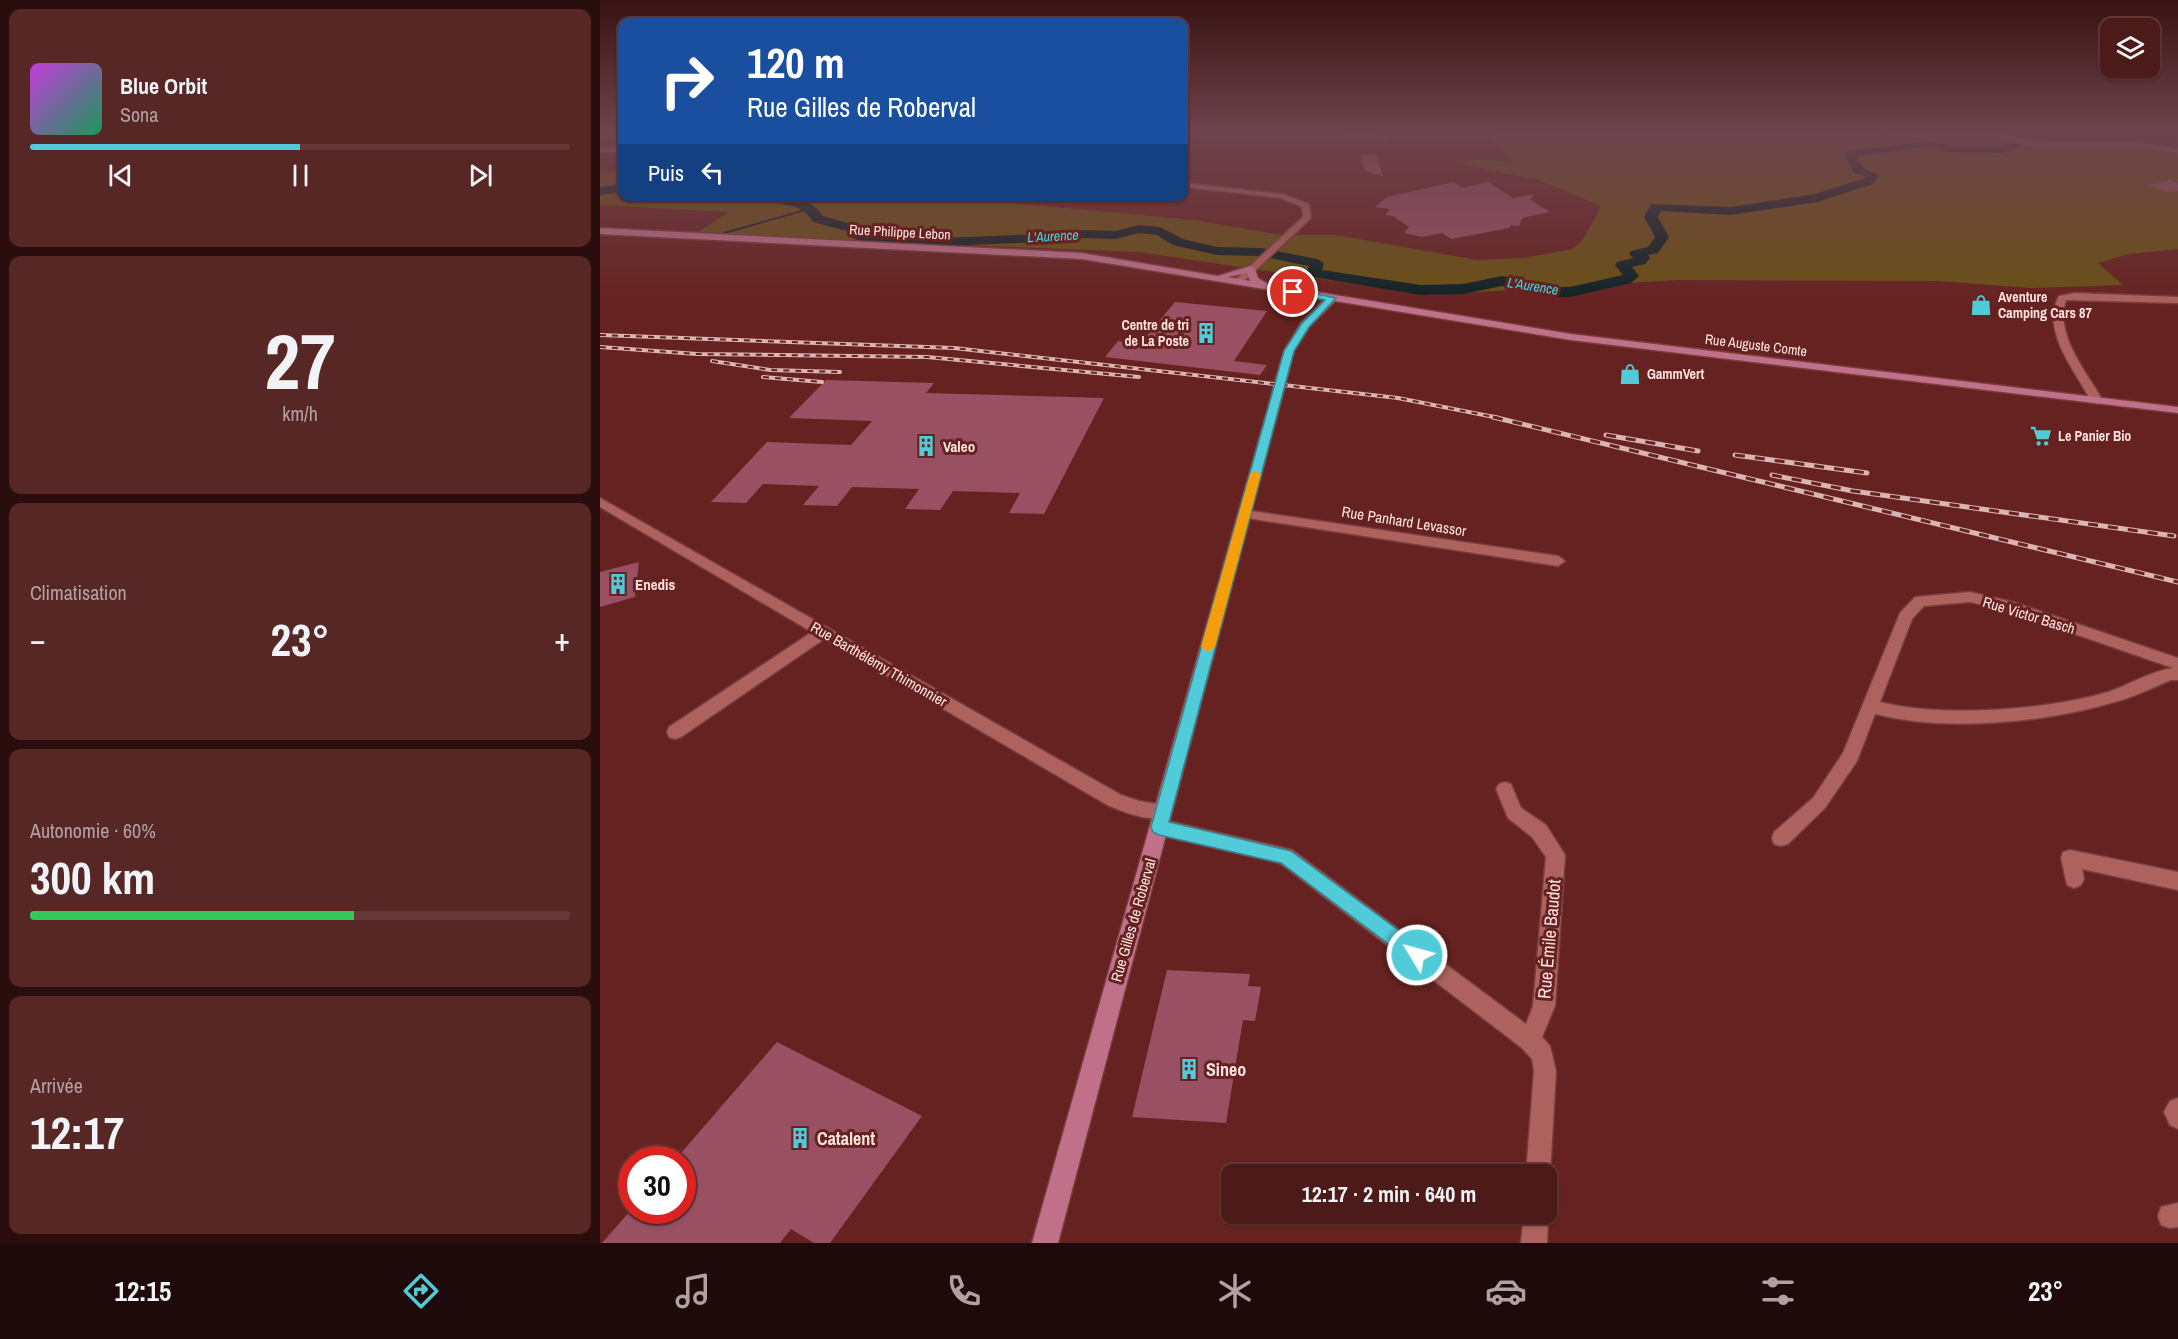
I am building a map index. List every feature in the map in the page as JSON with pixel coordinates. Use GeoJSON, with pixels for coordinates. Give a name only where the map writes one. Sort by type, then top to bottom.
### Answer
{"type":"FeatureCollection","features":[{"type":"Feature","properties":{"kind":"street"},"geometry":{"type":"LineString","coordinates":[[1229,190],[1282,196],[1304,204],[1308,212],[1307,218],[1238,282]]}},
{"type":"Feature","properties":{"kind":"street","name":"Rue Philippe Lebon"},"geometry":{"type":"LineString","coordinates":[[600,232],[1082,256],[1304,294],[1326,304]]}},
{"type":"Feature","properties":{"kind":"street"},"geometry":{"type":"LineString","coordinates":[[1208,278],[1231,275],[1250,269]]}},
{"type":"Feature","properties":{"kind":"street"},"geometry":{"type":"LineString","coordinates":[[1250,269],[1254,280],[1268,287]]}},
{"type":"Feature","properties":{"kind":"street"},"geometry":{"type":"LineString","coordinates":[[2097,400],[2058,329],[2058,304],[2062,298],[2075,296],[2174,300]]}},
{"type":"Feature","properties":{"kind":"street"},"geometry":{"type":"LineString","coordinates":[[1326,304],[1330,307],[1357,302]]}},
{"type":"Feature","properties":{"kind":"street","name":"Rue Auguste Comte"},"geometry":{"type":"LineString","coordinates":[[1326,304],[1357,302],[1570,337],[2178,410]]}},
{"type":"Feature","properties":{"kind":"street","name":"Rue Gilles de Roberval"},"geometry":{"type":"LineString","coordinates":[[1045,1243],[1289,351],[1305,325],[1326,304]]}},
{"type":"Feature","properties":{"kind":"street","name":"Rue Barthélémy Thimonnier"},"geometry":{"type":"LineString","coordinates":[[600,502],[1115,801],[1161,819],[1285,856],[1530,1040]]}},
{"type":"Feature","properties":{"kind":"street","name":"Rue Panhard Levassor"},"geometry":{"type":"LineString","coordinates":[[1245,514],[1558,561]]}},
{"type":"Feature","properties":{"kind":"street","name":"Rue Victor Basch"},"geometry":{"type":"LineString","coordinates":[[1781,838],[1819,803],[1851,756],[1905,616],[1920,601],[1970,597],[2008,606],[2178,664]]}},
{"type":"Feature","properties":{"kind":"street"},"geometry":{"type":"LineString","coordinates":[[675,732],[824,632]]}},
{"type":"Feature","properties":{"kind":"street"},"geometry":{"type":"LineString","coordinates":[[1870,706],[1905,715],[1991,716],[2064,709],[2112,697],[2170,674],[2178,674]]}},
{"type":"Feature","properties":{"kind":"street","name":"Rue Émile Baudot"},"geometry":{"type":"LineString","coordinates":[[1505,789],[1514,813],[1539,831],[1556,855],[1544,1006],[1530,1040]]}},
{"type":"Feature","properties":{"kind":"street"},"geometry":{"type":"LineString","coordinates":[[2074,879],[2070,858],[2178,881]]}},
{"type":"Feature","properties":{"kind":"street"},"geometry":{"type":"LineString","coordinates":[[1530,1040],[1542,1054],[1545,1071],[1539,1164]]}},
{"type":"Feature","properties":{"kind":"street"},"geometry":{"type":"LineString","coordinates":[[2178,1109],[2176,1112],[2178,1118]]}},
{"type":"Feature","properties":{"kind":"street"},"geometry":{"type":"LineString","coordinates":[[1534,1243],[1535,1224]]}},
{"type":"Feature","properties":{"kind":"shaded area"},"geometry":{"type":"Polygon","coordinates":[[[600,190],[618,190],[618,201],[992,201],[1194,220],[1280,235],[1336,235],[1477,260],[1523,258],[1573,249],[1583,240],[1601,206],[1562,190],[2178,190],[2178,249],[2129,254],[2098,263],[2123,285],[2031,288],[1938,281],[1678,280],[1428,295],[1139,252],[695,234],[729,212],[600,205],[600,190]]]}},
{"type":"Feature","properties":{"kind":"building"},"geometry":{"type":"Polygon","coordinates":[[[1418,190],[1501,190],[1513,198],[1534,194],[1530,200],[1550,212],[1522,218],[1519,226],[1511,225],[1509,228],[1451,239],[1442,233],[1422,237],[1404,233],[1409,227],[1393,216],[1385,215],[1390,209],[1375,207],[1387,197],[1418,190]]]}},
{"type":"Feature","properties":{"kind":"building","name":"Centre de tri de La Poste"},"geometry":{"type":"Polygon","coordinates":[[[1175,302],[1267,311],[1234,361],[1267,365],[1260,375],[1105,357],[1118,341],[1140,344],[1175,302]]]}},
{"type":"Feature","properties":{"kind":"building","name":"Valeo"},"geometry":{"type":"Polygon","coordinates":[[[826,380],[934,383],[926,393],[1104,398],[1044,514],[1009,513],[1020,493],[953,491],[940,510],[905,509],[919,489],[852,487],[837,506],[803,505],[819,486],[763,484],[746,503],[711,502],[767,442],[851,445],[872,421],[789,418],[826,380]]]}},
{"type":"Feature","properties":{"kind":"building","name":"Enedis"},"geometry":{"type":"Polygon","coordinates":[[[639,562],[635,597],[600,607],[600,572],[639,562]]]}},
{"type":"Feature","properties":{"kind":"building","name":"Sineo"},"geometry":{"type":"Polygon","coordinates":[[[1167,970],[1250,974],[1248,986],[1261,987],[1255,1021],[1243,1020],[1226,1123],[1132,1117],[1167,970]]]}},
{"type":"Feature","properties":{"kind":"building","name":"Catalent"},"geometry":{"type":"Polygon","coordinates":[[[777,1042],[922,1116],[830,1243],[814,1243],[791,1229],[780,1243],[602,1243],[619,1224],[696,1224],[696,1146],[687,1146],[777,1042]]]}},
{"type":"Feature","properties":{"kind":"waterway","name":"L'Aurence"},"geometry":{"type":"LineString","coordinates":[[600,191],[607,190]]}},
{"type":"Feature","properties":{"kind":"waterway","name":"L'Aurence"},"geometry":{"type":"LineString","coordinates":[[794,201],[812,209],[818,219],[857,230],[856,234],[865,239],[941,242],[1066,237],[1082,234],[1115,235],[1139,229],[1160,231],[1178,242],[1217,251],[1261,252],[1317,263],[1313,273],[1421,290],[1463,289],[1502,281],[1536,286],[1556,292],[1570,292],[1626,280],[1632,276],[1622,265],[1640,261],[1643,258],[1636,254],[1653,250],[1662,237],[1651,217],[1656,207],[1731,211],[1817,198],[1841,190]]}},
{"type":"Feature","properties":{"kind":"waterway"},"geometry":{"type":"LineString","coordinates":[[724,233],[809,209]]}},
{"type":"Feature","properties":{"kind":"railway"},"geometry":{"type":"LineString","coordinates":[[600,335],[954,348],[1398,398],[1499,418]]}},
{"type":"Feature","properties":{"kind":"railway"},"geometry":{"type":"LineString","coordinates":[[600,347],[697,354],[927,357],[1139,377]]}},
{"type":"Feature","properties":{"kind":"railway"},"geometry":{"type":"LineString","coordinates":[[712,361],[770,370],[840,372]]}},
{"type":"Feature","properties":{"kind":"railway"},"geometry":{"type":"LineString","coordinates":[[763,377],[822,382]]}},
{"type":"Feature","properties":{"kind":"railway"},"geometry":{"type":"LineString","coordinates":[[1493,417],[2178,582]]}},
{"type":"Feature","properties":{"kind":"railway"},"geometry":{"type":"LineString","coordinates":[[1606,435],[1698,451]]}},
{"type":"Feature","properties":{"kind":"railway"},"geometry":{"type":"LineString","coordinates":[[1735,455],[1867,473]]}},
{"type":"Feature","properties":{"kind":"railway"},"geometry":{"type":"LineString","coordinates":[[1772,475],[1853,491],[2174,536]]}},
{"type":"Feature","properties":{"kind":"slow traffic"},"geometry":{"type":"LineString","coordinates":[[1208,647],[1256,474]]}},
{"type":"Feature","properties":{"kind":"place","name":"Aventure Camping Cars 87"},"geometry":{"type":"Point","coordinates":[1981,305]}},
{"type":"Feature","properties":{"kind":"place","name":"Centre de tri de La Poste"},"geometry":{"type":"Point","coordinates":[1206,333]}},
{"type":"Feature","properties":{"kind":"place","name":"GammVert"},"geometry":{"type":"Point","coordinates":[1630,374]}},
{"type":"Feature","properties":{"kind":"place","name":"Le Panier Bio"},"geometry":{"type":"Point","coordinates":[2041,436]}},
{"type":"Feature","properties":{"kind":"place","name":"Valeo"},"geometry":{"type":"Point","coordinates":[926,446]}},
{"type":"Feature","properties":{"kind":"place","name":"Enedis"},"geometry":{"type":"Point","coordinates":[618,584]}},
{"type":"Feature","properties":{"kind":"place","name":"Sineo"},"geometry":{"type":"Point","coordinates":[1189,1069]}},
{"type":"Feature","properties":{"kind":"place","name":"Catalent"},"geometry":{"type":"Point","coordinates":[800,1138]}},
{"type":"Feature","properties":{"kind":"route"},"geometry":{"type":"LineString","coordinates":[[1293,292],[1332,298],[1305,325],[1289,351],[1159,827],[1285,856],[1417,955]]}}]}
